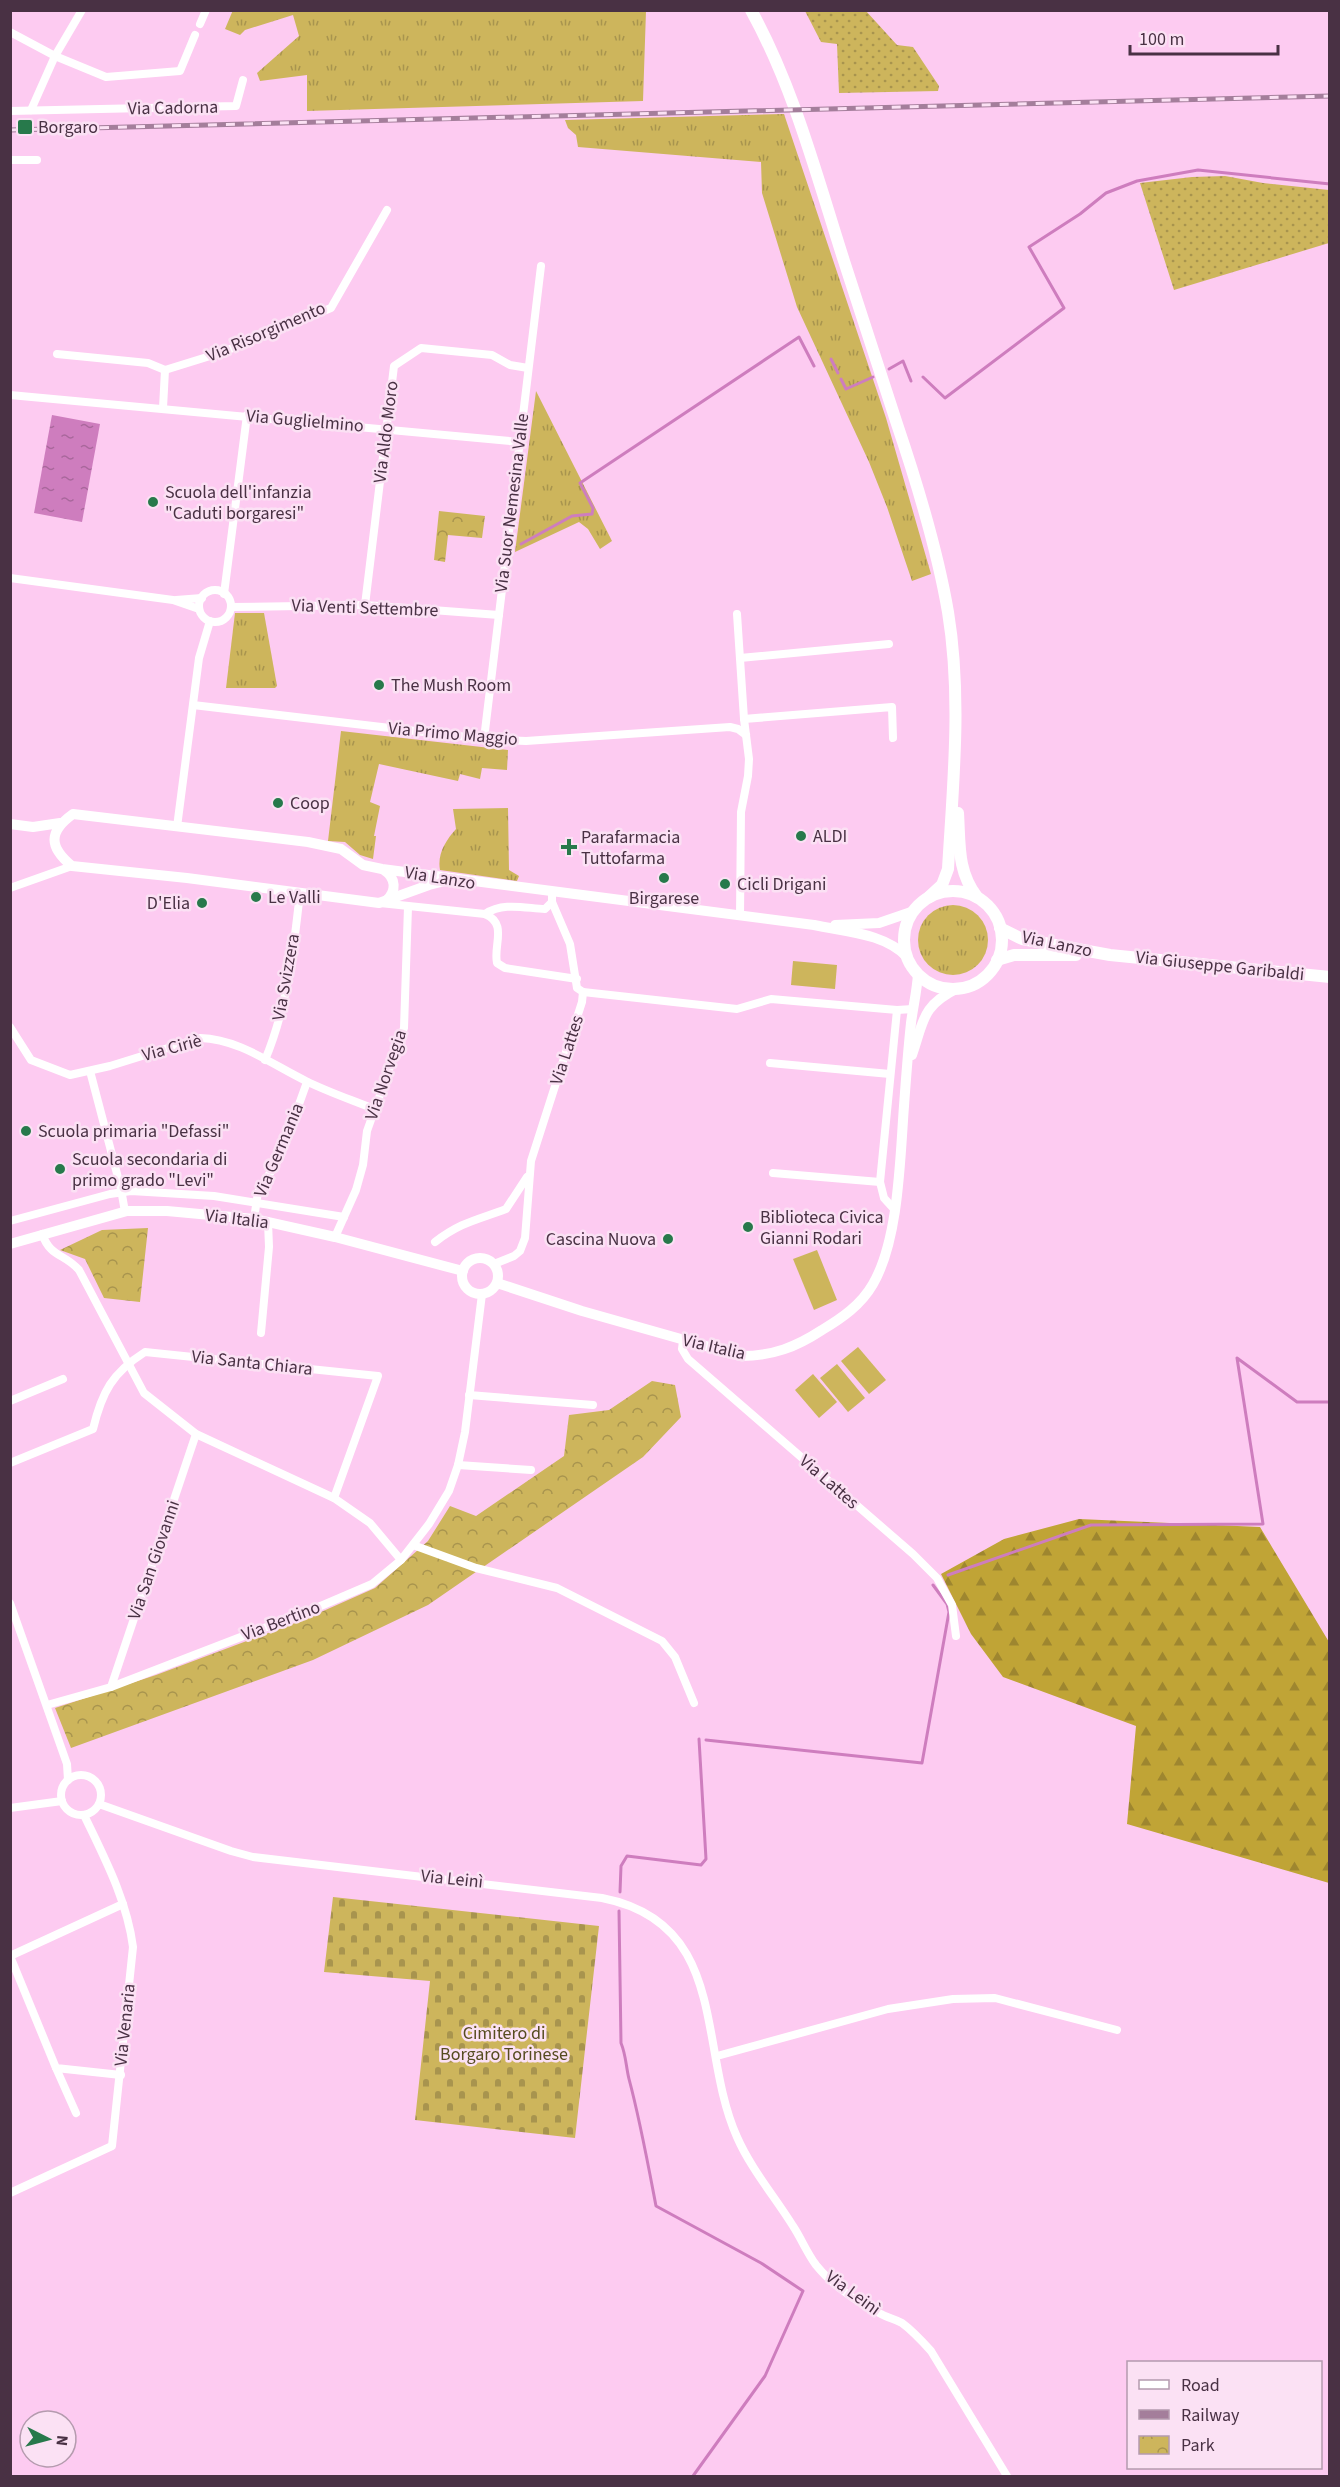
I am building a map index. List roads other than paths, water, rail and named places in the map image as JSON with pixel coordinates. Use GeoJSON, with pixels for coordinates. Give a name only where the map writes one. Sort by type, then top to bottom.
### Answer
{"type":"FeatureCollection","features":[{"type":"Feature","properties":{"kind":"main road"},"geometry":{"type":"LineString","coordinates":[[751,10],[772,55],[811,160],[933,541],[948,614],[955,708],[948,869],[942,885],[914,911],[906,928],[905,947],[907,957],[918,974],[936,986],[957,988],[977,982],[992,969],[1001,950],[1000,928],[988,906],[977,898],[968,886],[962,869],[954,766]]}},
{"type":"Feature","properties":{"kind":"main road"},"geometry":{"type":"LineString","coordinates":[[929,897],[940,892],[953,891],[977,898]]}},
{"type":"Feature","properties":{"kind":"main road","name":"Via Lanzo"},"geometry":{"type":"LineString","coordinates":[[1000,928],[1022,939],[1110,955]]}},
{"type":"Feature","properties":{"kind":"main road","name":"Via Lanzo"},"geometry":{"type":"LineString","coordinates":[[997,960],[1014,955],[1110,955]]}},
{"type":"Feature","properties":{"kind":"main road","name":"Via Giuseppe Garibaldi"},"geometry":{"type":"LineString","coordinates":[[1110,955],[1329,977]]}},
{"type":"Feature","properties":{"kind":"street"},"geometry":{"type":"LineString","coordinates":[[31,110],[54,57],[82,10]]}},
{"type":"Feature","properties":{"kind":"street"},"geometry":{"type":"LineString","coordinates":[[200,24],[206,10]]}},
{"type":"Feature","properties":{"kind":"street"},"geometry":{"type":"LineString","coordinates":[[10,32],[54,57],[106,77],[180,71],[195,35]]}},
{"type":"Feature","properties":{"kind":"street","name":"Via Cadorna"},"geometry":{"type":"LineString","coordinates":[[10,111],[236,106],[243,80]]}},
{"type":"Feature","properties":{"kind":"street"},"geometry":{"type":"LineString","coordinates":[[10,160],[37,160]]}},
{"type":"Feature","properties":{"kind":"street","name":"Via Risorgimento"},"geometry":{"type":"LineString","coordinates":[[165,370],[224,352],[331,308],[387,210]]}},
{"type":"Feature","properties":{"kind":"street","name":"Via Suor Nemesina Valle"},"geometry":{"type":"LineString","coordinates":[[484,739],[541,266]]}},
{"type":"Feature","properties":{"kind":"street","name":"Via Aldo Moro"},"geometry":{"type":"LineString","coordinates":[[365,605],[394,366],[421,348],[492,355],[510,365],[528,368]]}},
{"type":"Feature","properties":{"kind":"street"},"geometry":{"type":"LineString","coordinates":[[10,395],[163,408],[165,370],[148,363],[57,354]]}},
{"type":"Feature","properties":{"kind":"street","name":"Via Guglielmino"},"geometry":{"type":"LineString","coordinates":[[163,408],[520,442]]}},
{"type":"Feature","properties":{"kind":"street"},"geometry":{"type":"LineString","coordinates":[[10,578],[172,600],[199,609],[205,619],[210,621],[224,620],[231,607],[225,594],[247,415]]}},
{"type":"Feature","properties":{"kind":"street"},"geometry":{"type":"LineString","coordinates":[[172,600],[202,598],[215,590],[225,594]]}},
{"type":"Feature","properties":{"kind":"street"},"geometry":{"type":"LineString","coordinates":[[199,609],[202,598]]}},
{"type":"Feature","properties":{"kind":"street","name":"Via Venti Settembre"},"geometry":{"type":"LineString","coordinates":[[231,607],[365,605],[499,615]]}},
{"type":"Feature","properties":{"kind":"street"},"geometry":{"type":"LineString","coordinates":[[737,614],[749,768],[741,812],[740,916]]}},
{"type":"Feature","properties":{"kind":"street"},"geometry":{"type":"LineString","coordinates":[[177,826],[199,658],[210,621]]}},
{"type":"Feature","properties":{"kind":"street"},"geometry":{"type":"LineString","coordinates":[[740,658],[889,644]]}},
{"type":"Feature","properties":{"kind":"street","name":"Via Primo Maggio"},"geometry":{"type":"LineString","coordinates":[[194,705],[484,739],[526,741],[730,727],[746,735]]}},
{"type":"Feature","properties":{"kind":"street"},"geometry":{"type":"LineString","coordinates":[[744,720],[892,707],[893,738]]}},
{"type":"Feature","properties":{"kind":"street","name":"Via Lanzo"},"geometry":{"type":"LineString","coordinates":[[60,823],[73,814],[308,842],[341,849],[363,865],[384,870],[453,879],[552,897],[814,925],[895,945],[907,957]]}},
{"type":"Feature","properties":{"kind":"street"},"geometry":{"type":"LineString","coordinates":[[10,824],[33,827],[60,823]]}},
{"type":"Feature","properties":{"kind":"street"},"geometry":{"type":"LineString","coordinates":[[60,823],[56,830],[54,843],[59,856],[72,866]]}},
{"type":"Feature","properties":{"kind":"street"},"geometry":{"type":"LineString","coordinates":[[33,827],[54,843]]}},
{"type":"Feature","properties":{"kind":"street"},"geometry":{"type":"LineString","coordinates":[[10,888],[72,866]]}},
{"type":"Feature","properties":{"kind":"street","name":"Via Lanzo"},"geometry":{"type":"LineString","coordinates":[[72,866],[300,892],[408,907],[485,914],[494,908],[504,906],[545,909],[552,897]]}},
{"type":"Feature","properties":{"kind":"street"},"geometry":{"type":"LineString","coordinates":[[379,903],[392,895],[394,888],[390,874],[384,870]]}},
{"type":"Feature","properties":{"kind":"street"},"geometry":{"type":"LineString","coordinates":[[379,903],[453,879]]}},
{"type":"Feature","properties":{"kind":"street","name":"Via Svizzera"},"geometry":{"type":"LineString","coordinates":[[265,1060],[277,1034],[300,892]]}},
{"type":"Feature","properties":{"kind":"street","name":"Via Lattes"},"geometry":{"type":"LineString","coordinates":[[494,1264],[520,1251],[525,1238],[531,1161],[581,1008],[582,992],[578,988],[570,944],[552,897]]}},
{"type":"Feature","properties":{"kind":"street","name":"Via Norvegia"},"geometry":{"type":"LineString","coordinates":[[335,1237],[358,1181],[363,1165],[367,1131],[404,1028],[408,907]]}},
{"type":"Feature","properties":{"kind":"street","name":"Via Lanzo"},"geometry":{"type":"LineString","coordinates":[[814,925],[879,923],[914,911]]}},
{"type":"Feature","properties":{"kind":"street"},"geometry":{"type":"LineString","coordinates":[[485,914],[497,924],[499,932],[497,963],[505,968],[577,979]]}},
{"type":"Feature","properties":{"kind":"street","name":"Via Italia"},"geometry":{"type":"LineString","coordinates":[[497,1283],[582,1311],[741,1356],[777,1353],[803,1343],[846,1315],[872,1286],[881,1267],[894,1209],[918,974]]}},
{"type":"Feature","properties":{"kind":"street","name":"Via Italia"},"geometry":{"type":"LineString","coordinates":[[907,1070],[926,1013],[938,999],[957,988]]}},
{"type":"Feature","properties":{"kind":"street"},"geometry":{"type":"LineString","coordinates":[[582,992],[737,1010],[771,999],[897,1010],[913,1009]]}},
{"type":"Feature","properties":{"kind":"street"},"geometry":{"type":"LineString","coordinates":[[894,1209],[884,1198],[880,1182],[897,1010]]}},
{"type":"Feature","properties":{"kind":"street","name":"Via Ciriè"},"geometry":{"type":"LineString","coordinates":[[10,1027],[31,1060],[70,1075],[200,1038],[228,1041],[307,1082],[374,1109]]}},
{"type":"Feature","properties":{"kind":"street"},"geometry":{"type":"LineString","coordinates":[[770,1063],[890,1074]]}},
{"type":"Feature","properties":{"kind":"street"},"geometry":{"type":"LineString","coordinates":[[90,1071],[122,1192],[125,1212]]}},
{"type":"Feature","properties":{"kind":"street","name":"Via Germania"},"geometry":{"type":"LineString","coordinates":[[254,1219],[258,1192],[280,1157],[307,1082]]}},
{"type":"Feature","properties":{"kind":"street"},"geometry":{"type":"LineString","coordinates":[[773,1173],[880,1182]]}},
{"type":"Feature","properties":{"kind":"street","name":"Via Lattes"},"geometry":{"type":"LineString","coordinates":[[435,1242],[452,1229],[471,1219],[506,1209],[529,1174]]}},
{"type":"Feature","properties":{"kind":"street","name":"Via Italia"},"geometry":{"type":"LineString","coordinates":[[10,1221],[131,1191],[214,1196],[344,1217]]}},
{"type":"Feature","properties":{"kind":"street","name":"Via Italia"},"geometry":{"type":"LineString","coordinates":[[10,1244],[125,1212],[167,1211],[254,1219],[335,1237],[463,1271]]}},
{"type":"Feature","properties":{"kind":"street"},"geometry":{"type":"LineString","coordinates":[[261,1333],[269,1247],[268,1222]]}},
{"type":"Feature","properties":{"kind":"street"},"geometry":{"type":"LineString","coordinates":[[42,1234],[51,1251],[73,1263],[79,1270],[144,1393],[196,1434],[334,1498],[370,1523],[401,1560]]}},
{"type":"Feature","properties":{"kind":"street"},"geometry":{"type":"LineString","coordinates":[[483,1258],[494,1264],[498,1273],[497,1283],[491,1291],[482,1294],[471,1292],[466,1288],[462,1277],[468,1263],[483,1258]]}},
{"type":"Feature","properties":{"kind":"street","name":"Via Bertino"},"geometry":{"type":"LineString","coordinates":[[47,1705],[111,1687],[326,1604],[372,1584],[401,1560],[429,1524],[449,1491],[458,1465],[482,1294]]}},
{"type":"Feature","properties":{"kind":"street","name":"Via Lattes"},"geometry":{"type":"LineString","coordinates":[[683,1341],[682,1349],[688,1359],[913,1554],[937,1578],[952,1605],[957,1636]]}},
{"type":"Feature","properties":{"kind":"street","name":"Via Santa Chiara"},"geometry":{"type":"LineString","coordinates":[[128,1362],[145,1352],[378,1376],[334,1498]]}},
{"type":"Feature","properties":{"kind":"street"},"geometry":{"type":"LineString","coordinates":[[10,1463],[93,1429],[99,1403],[107,1386],[128,1362]]}},
{"type":"Feature","properties":{"kind":"street"},"geometry":{"type":"LineString","coordinates":[[10,1401],[63,1380]]}},
{"type":"Feature","properties":{"kind":"street"},"geometry":{"type":"LineString","coordinates":[[469,1395],[593,1405]]}},
{"type":"Feature","properties":{"kind":"street","name":"Via San Giovanni"},"geometry":{"type":"LineString","coordinates":[[111,1687],[196,1434]]}},
{"type":"Feature","properties":{"kind":"street"},"geometry":{"type":"LineString","coordinates":[[458,1465],[531,1470]]}},
{"type":"Feature","properties":{"kind":"street"},"geometry":{"type":"LineString","coordinates":[[413,1545],[476,1568],[557,1588],[662,1641],[675,1657],[694,1703]]}},
{"type":"Feature","properties":{"kind":"street"},"geometry":{"type":"LineString","coordinates":[[10,1603],[67,1764],[69,1780]]}},
{"type":"Feature","properties":{"kind":"street"},"geometry":{"type":"LineString","coordinates":[[67,1764],[77,1776]]}},
{"type":"Feature","properties":{"kind":"street"},"geometry":{"type":"LineString","coordinates":[[84,1775],[95,1780],[101,1791],[96,1809],[84,1815],[69,1810],[62,1801],[62,1790],[69,1780],[77,1776],[84,1775]]}},
{"type":"Feature","properties":{"kind":"street"},"geometry":{"type":"LineString","coordinates":[[10,1808],[62,1801]]}},
{"type":"Feature","properties":{"kind":"street","name":"Via Leinì"},"geometry":{"type":"LineString","coordinates":[[99,1804],[221,1848],[253,1857],[569,1893],[624,1903],[661,1925],[676,1939],[699,1978],[725,2102],[737,2138],[816,2265],[833,2282],[859,2301],[899,2321],[916,2334],[931,2351],[1006,2476]]}},
{"type":"Feature","properties":{"kind":"street","name":"Via Venaria"},"geometry":{"type":"LineString","coordinates":[[10,2193],[112,2146],[133,1947],[130,1921],[104,1856],[84,1815]]}},
{"type":"Feature","properties":{"kind":"street"},"geometry":{"type":"LineString","coordinates":[[76,2113],[10,1956],[123,1904]]}},
{"type":"Feature","properties":{"kind":"street"},"geometry":{"type":"LineString","coordinates":[[717,2056],[888,2009],[952,2000],[995,1998],[1117,2030]]}},
{"type":"Feature","properties":{"kind":"street"},"geometry":{"type":"LineString","coordinates":[[56,2068],[120,2075]]}},
{"type":"Feature","properties":{"kind":"water"},"geometry":{"type":"Polygon","coordinates":[[[52,415],[100,424],[82,522],[34,513],[52,415]]]}},
{"type":"Feature","properties":{"kind":"waterway"},"geometry":{"type":"LineString","coordinates":[[923,377],[945,398],[1064,308],[1029,247],[1080,214],[1106,193],[1137,181],[1198,170],[1330,184]]}},
{"type":"Feature","properties":{"kind":"waterway"},"geometry":{"type":"LineString","coordinates":[[521,544],[572,516],[592,514],[593,508],[580,483],[799,337],[814,366]]}},
{"type":"Feature","properties":{"kind":"waterway"},"geometry":{"type":"LineString","coordinates":[[831,359],[838,373]]}},
{"type":"Feature","properties":{"kind":"waterway"},"geometry":{"type":"LineString","coordinates":[[889,369],[903,361],[911,381]]}},
{"type":"Feature","properties":{"kind":"waterway"},"geometry":{"type":"LineString","coordinates":[[841,379],[846,389],[873,377]]}},
{"type":"Feature","properties":{"kind":"waterway"},"geometry":{"type":"LineString","coordinates":[[948,1575],[1091,1525],[1263,1524],[1237,1358],[1297,1402],[1330,1402]]}},
{"type":"Feature","properties":{"kind":"waterway"},"geometry":{"type":"LineString","coordinates":[[706,1740],[922,1763],[949,1612],[947,1604],[933,1585]]}},
{"type":"Feature","properties":{"kind":"waterway"},"geometry":{"type":"LineString","coordinates":[[620,1892],[621,1866],[627,1856],[701,1865],[706,1859],[699,1739]]}},
{"type":"Feature","properties":{"kind":"waterway"},"geometry":{"type":"LineString","coordinates":[[619,1911],[621,2043],[656,2206],[761,2263],[803,2291],[765,2376],[693,2476]]}},
{"type":"Feature","properties":{"kind":"railway"},"geometry":{"type":"LineString","coordinates":[[10,130],[1330,96]]}},
{"type":"Feature","properties":{"kind":"place","name":"Borgaro"},"geometry":{"type":"Point","coordinates":[25,127]}},
{"type":"Feature","properties":{"kind":"place","name":"Scuola dell'infanzia \"Caduti borgaresi\""},"geometry":{"type":"Point","coordinates":[153,502]}},
{"type":"Feature","properties":{"kind":"place","name":"The Mush Room"},"geometry":{"type":"Point","coordinates":[379,685]}},
{"type":"Feature","properties":{"kind":"place","name":"Coop"},"geometry":{"type":"Point","coordinates":[278,803]}},
{"type":"Feature","properties":{"kind":"place","name":"ALDI"},"geometry":{"type":"Point","coordinates":[801,836]}},
{"type":"Feature","properties":{"kind":"place","name":"Parafarmacia Tuttofarma"},"geometry":{"type":"Point","coordinates":[569,847]}},
{"type":"Feature","properties":{"kind":"place","name":"Birgarese"},"geometry":{"type":"Point","coordinates":[664,878]}},
{"type":"Feature","properties":{"kind":"place","name":"Cicli Drigani"},"geometry":{"type":"Point","coordinates":[725,884]}},
{"type":"Feature","properties":{"kind":"place","name":"Le Valli"},"geometry":{"type":"Point","coordinates":[256,897]}},
{"type":"Feature","properties":{"kind":"place","name":"D'Elia"},"geometry":{"type":"Point","coordinates":[202,903]}},
{"type":"Feature","properties":{"kind":"place","name":"Scuola primaria \"Defassi\""},"geometry":{"type":"Point","coordinates":[26,1131]}},
{"type":"Feature","properties":{"kind":"place","name":"Scuola secondaria di primo grado \"Levi\""},"geometry":{"type":"Point","coordinates":[60,1169]}},
{"type":"Feature","properties":{"kind":"place","name":"Biblioteca Civica Gianni Rodari"},"geometry":{"type":"Point","coordinates":[748,1227]}},
{"type":"Feature","properties":{"kind":"place","name":"Cascina Nuova"},"geometry":{"type":"Point","coordinates":[668,1239]}},
{"type":"Feature","properties":{"kind":"park label","name":"Cimitero di Borgaro Torinese"},"geometry":{"type":"Point","coordinates":[504,2043]}}]}
